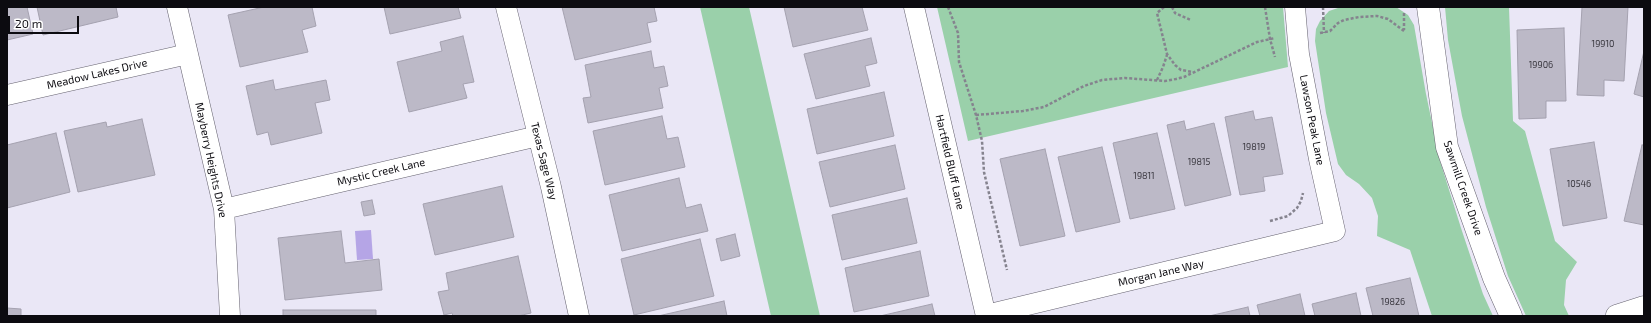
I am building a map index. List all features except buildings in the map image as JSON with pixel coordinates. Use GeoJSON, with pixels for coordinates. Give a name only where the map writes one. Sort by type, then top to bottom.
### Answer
{"type":"FeatureCollection","features":[{"type":"Feature","properties":{"kind":"street","name":"Mayberry Heights Drive"},"geometry":{"type":"LineString","coordinates":[[177,7],[224,209],[230,316]]}},
{"type":"Feature","properties":{"kind":"street","name":"Texas Sage Way"},"geometry":{"type":"LineString","coordinates":[[506,7],[538,136],[579,316]]}},
{"type":"Feature","properties":{"kind":"street","name":"Hartfield Bluff Lane"},"geometry":{"type":"LineString","coordinates":[[914,7],[986,315]]}},
{"type":"Feature","properties":{"kind":"street","name":"Lawson Peak Lane"},"geometry":{"type":"LineString","coordinates":[[1296,7],[1299,54],[1319,159],[1335,232]]}},
{"type":"Feature","properties":{"kind":"street","name":"Sawmill Creek Drive"},"geometry":{"type":"LineString","coordinates":[[1428,7],[1447,147],[1494,278],[1511,316]]}},
{"type":"Feature","properties":{"kind":"street","name":"Meadow Lakes Drive"},"geometry":{"type":"LineString","coordinates":[[7,95],[188,54]]}},
{"type":"Feature","properties":{"kind":"street","name":"Mystic Creek Lane"},"geometry":{"type":"LineString","coordinates":[[224,209],[538,136]]}},
{"type":"Feature","properties":{"kind":"street","name":"Morgan Jane Way"},"geometry":{"type":"LineString","coordinates":[[986,315],[1335,232]]}},
{"type":"Feature","properties":{"kind":"street"},"geometry":{"type":"LineString","coordinates":[[1616,315],[1644,306]]}},
{"type":"Feature","properties":{"kind":"path"},"geometry":{"type":"LineString","coordinates":[[948,7],[958,33],[959,62],[976,114],[982,141],[984,172],[1007,270]]}},
{"type":"Feature","properties":{"kind":"path"},"geometry":{"type":"LineString","coordinates":[[1164,7],[1157,12],[1167,54],[1175,65],[1181,70],[1194,72]]}},
{"type":"Feature","properties":{"kind":"path"},"geometry":{"type":"LineString","coordinates":[[1172,7],[1175,13],[1191,20]]}},
{"type":"Feature","properties":{"kind":"path"},"geometry":{"type":"LineString","coordinates":[[1265,7],[1270,39],[1277,61]]}},
{"type":"Feature","properties":{"kind":"path"},"geometry":{"type":"LineString","coordinates":[[1323,7],[1324,33],[1330,31],[1338,23],[1344,20],[1358,17],[1377,16],[1388,19],[1404,31],[1403,7]]}},
{"type":"Feature","properties":{"kind":"path"},"geometry":{"type":"LineString","coordinates":[[976,114],[1023,111],[1040,108],[1057,102],[1084,86],[1102,80],[1125,78],[1165,81],[1176,79],[1257,42],[1270,39]]}},
{"type":"Feature","properties":{"kind":"path"},"geometry":{"type":"LineString","coordinates":[[1157,80],[1167,54]]}},
{"type":"Feature","properties":{"kind":"path"},"geometry":{"type":"LineString","coordinates":[[1270,221],[1282,218],[1293,211],[1301,201],[1303,189]]}},
{"type":"Feature","properties":{"kind":"green space"},"geometry":{"type":"Polygon","coordinates":[[[700,7],[749,7],[820,316],[771,316],[700,7]]]}},
{"type":"Feature","properties":{"kind":"green space"},"geometry":{"type":"Polygon","coordinates":[[[937,7],[1283,7],[1288,67],[968,141],[937,7]]]}},
{"type":"Feature","properties":{"kind":"green space"},"geometry":{"type":"Polygon","coordinates":[[[1341,7],[1396,7],[1408,15],[1414,25],[1440,161],[1483,294],[1493,316],[1432,316],[1410,250],[1377,236],[1378,216],[1372,198],[1359,184],[1346,175],[1338,164],[1326,113],[1315,41],[1316,29],[1320,21],[1329,11],[1341,7]]]}},
{"type":"Feature","properties":{"kind":"green space"},"geometry":{"type":"Polygon","coordinates":[[[1445,7],[1509,7],[1513,121],[1525,131],[1555,241],[1577,262],[1566,280],[1564,305],[1569,316],[1526,316],[1508,276],[1486,207],[1462,116],[1448,40],[1445,7]]]}},
{"type":"Feature","properties":{"kind":"shaded area"},"geometry":{"type":"Polygon","coordinates":[[[371,230],[373,259],[357,260],[355,231],[371,230]]]}}]}
